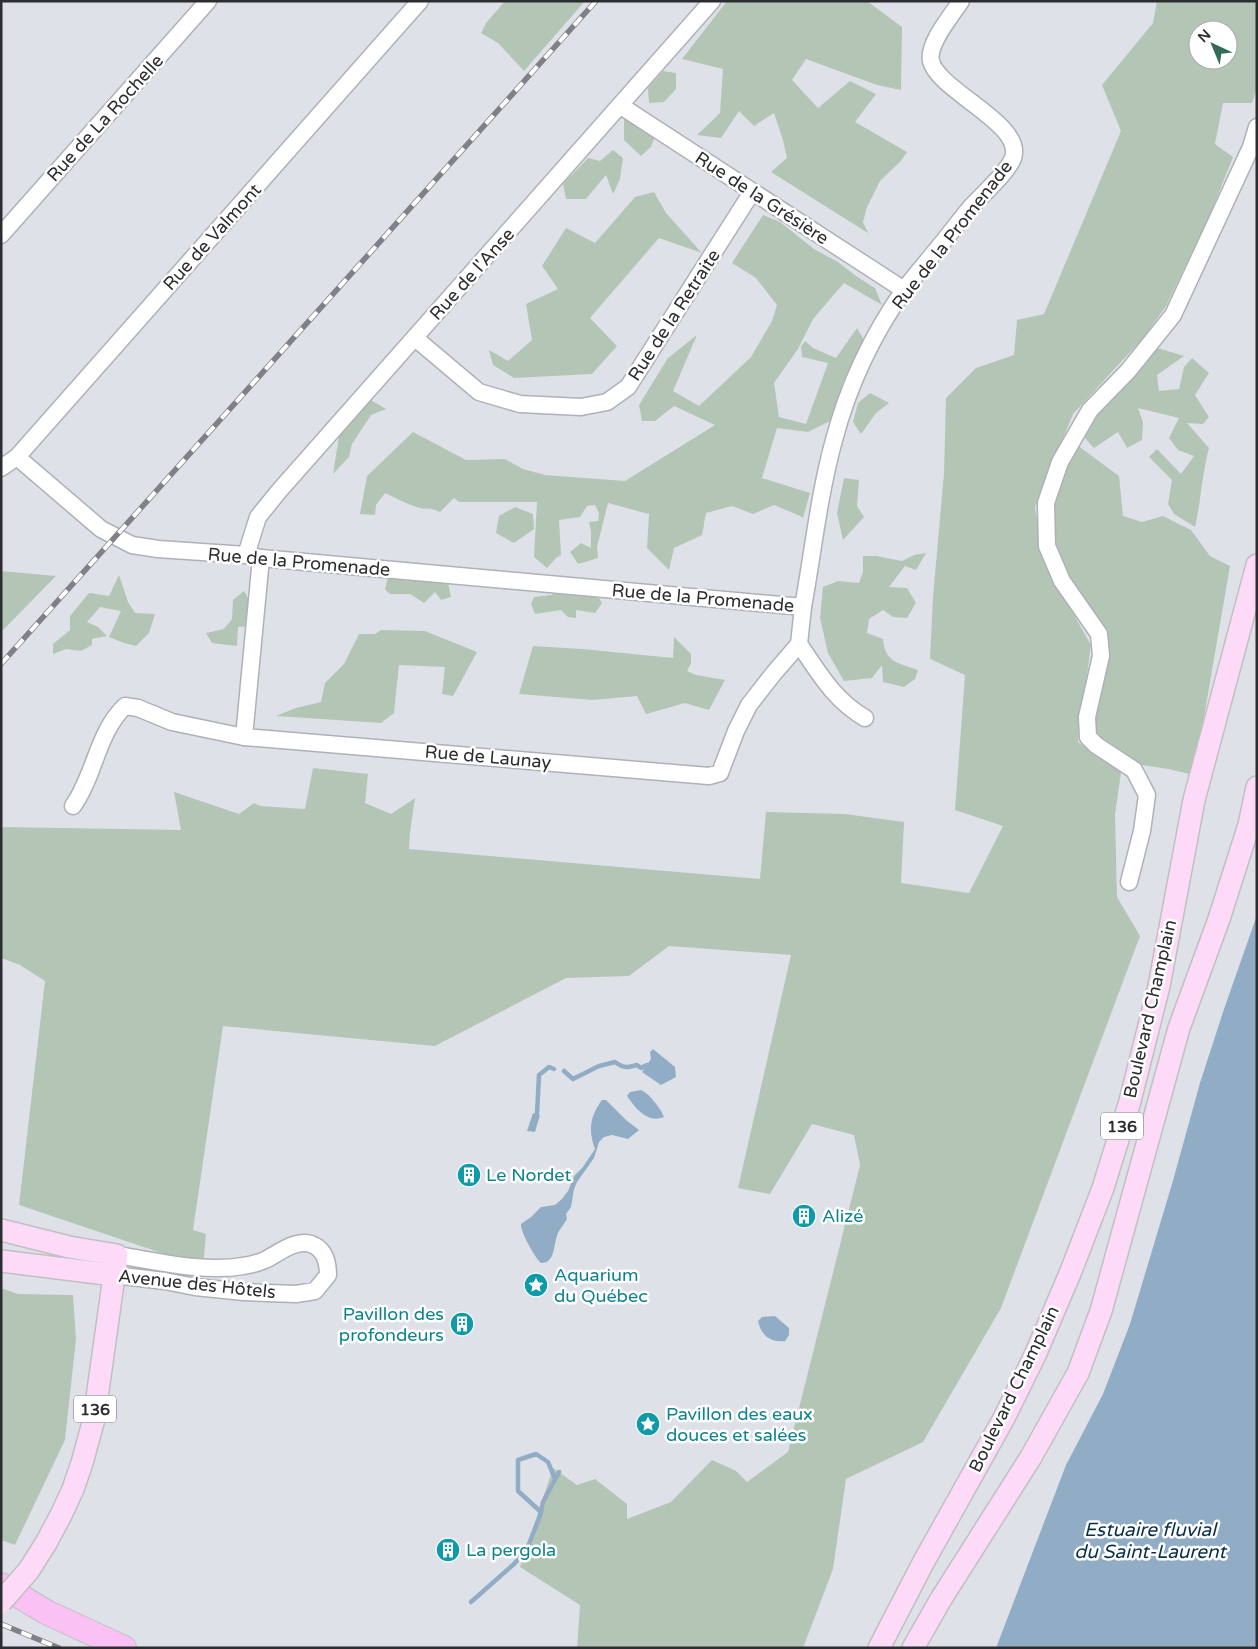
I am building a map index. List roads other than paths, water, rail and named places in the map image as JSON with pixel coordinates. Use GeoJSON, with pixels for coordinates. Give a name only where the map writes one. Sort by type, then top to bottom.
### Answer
{"type":"FeatureCollection","features":[{"type":"Feature","properties":{"kind":"highway"},"geometry":{"type":"LineString","coordinates":[[1,1585],[46,1612]]}},
{"type":"Feature","properties":{"kind":"highway"},"geometry":{"type":"LineString","coordinates":[[1,1592],[124,1648]]}},
{"type":"Feature","properties":{"kind":"main road","name":"Boulevard Champlain"},"geometry":{"type":"LineString","coordinates":[[879,1648],[1004,1418],[1028,1369],[1071,1271],[1103,1188],[1130,1101],[1157,996],[1194,800],[1257,565]]}},
{"type":"Feature","properties":{"kind":"main road","name":"Boulevard Champlain"},"geometry":{"type":"LineString","coordinates":[[913,1648],[941,1599],[1031,1457],[1078,1373],[1102,1311],[1179,1028],[1219,919],[1249,825],[1257,787]]}},
{"type":"Feature","properties":{"kind":"main road","name":"Avenue des Hôtels"},"geometry":{"type":"LineString","coordinates":[[1,1230],[69,1247],[115,1265]]}},
{"type":"Feature","properties":{"kind":"main road","name":"Avenue des Hôtels"},"geometry":{"type":"LineString","coordinates":[[1,1261],[115,1265]]}},
{"type":"Feature","properties":{"kind":"main road","name":"136"},"geometry":{"type":"LineString","coordinates":[[1,1602],[29,1570],[46,1543],[73,1489],[82,1463],[94,1419],[115,1265]]}},
{"type":"Feature","properties":{"kind":"street","name":"Rue de La Rochelle"},"geometry":{"type":"LineString","coordinates":[[1,235],[208,1]]}},
{"type":"Feature","properties":{"kind":"street","name":"Rue de Valmont"},"geometry":{"type":"LineString","coordinates":[[1,468],[18,456],[420,1]]}},
{"type":"Feature","properties":{"kind":"street","name":"Rue de l'Anse"},"geometry":{"type":"LineString","coordinates":[[254,557],[258,517],[279,491],[712,1]]}},
{"type":"Feature","properties":{"kind":"street","name":"Rue de la Promenade"},"geometry":{"type":"LineString","coordinates":[[18,456],[102,529],[132,545],[158,549],[803,607],[834,440],[852,385],[868,352],[904,290],[1013,158],[1014,146],[1000,125],[948,83],[930,60],[932,46],[961,1]]}},
{"type":"Feature","properties":{"kind":"street","name":"Rue de la Grésière"},"geometry":{"type":"LineString","coordinates":[[620,106],[904,290]]}},
{"type":"Feature","properties":{"kind":"street"},"geometry":{"type":"LineString","coordinates":[[1128,882],[1142,831],[1147,795],[1134,770],[1096,745],[1088,737],[1087,716],[1101,656],[1099,634],[1062,581],[1047,546],[1046,504],[1060,462],[1090,410],[1128,371],[1173,315],[1251,147],[1257,127]]}},
{"type":"Feature","properties":{"kind":"street","name":"Rue de la Retraite"},"geometry":{"type":"LineString","coordinates":[[415,338],[480,392],[520,404],[581,407],[607,402],[628,386],[752,192]]}},
{"type":"Feature","properties":{"kind":"street"},"geometry":{"type":"LineString","coordinates":[[73,806],[81,795],[115,715],[125,706],[138,708],[172,722],[244,737],[254,557]]}},
{"type":"Feature","properties":{"kind":"street"},"geometry":{"type":"LineString","coordinates":[[803,607],[799,644],[832,692],[849,708],[865,718]]}},
{"type":"Feature","properties":{"kind":"street","name":"Rue de Launay"},"geometry":{"type":"LineString","coordinates":[[244,737],[709,776],[720,773],[736,731],[749,706],[774,672],[799,644]]}},
{"type":"Feature","properties":{"kind":"street","name":"Avenue des Hôtels"},"geometry":{"type":"LineString","coordinates":[[300,1243],[320,1248],[326,1256],[328,1275],[315,1291],[296,1294],[244,1292],[195,1287],[165,1281],[115,1265],[189,1266],[226,1269],[246,1266],[300,1243]]}},
{"type":"Feature","properties":{"kind":"water","name":"Estuaire fluvial du Saint-Laurent"},"geometry":{"type":"Polygon","coordinates":[[[1257,915],[1257,1648],[996,1648],[1066,1465],[1103,1394],[1130,1324],[1200,1083],[1257,915]]]}},
{"type":"Feature","properties":{"kind":"water"},"geometry":{"type":"Polygon","coordinates":[[[653,1049],[675,1067],[676,1077],[661,1085],[642,1072],[651,1059],[650,1052],[653,1049]]]}},
{"type":"Feature","properties":{"kind":"water"},"geometry":{"type":"Polygon","coordinates":[[[641,1090],[648,1094],[664,1117],[658,1119],[647,1117],[642,1114],[627,1096],[630,1092],[641,1090]]]}},
{"type":"Feature","properties":{"kind":"water"},"geometry":{"type":"Polygon","coordinates":[[[602,1100],[606,1100],[639,1130],[628,1139],[612,1135],[604,1137],[599,1142],[594,1158],[574,1189],[571,1207],[566,1214],[567,1219],[556,1237],[552,1256],[546,1262],[541,1263],[528,1244],[521,1224],[541,1207],[555,1205],[568,1191],[574,1176],[583,1167],[595,1149],[591,1136],[591,1123],[602,1100]]]}},
{"type":"Feature","properties":{"kind":"water"},"geometry":{"type":"Polygon","coordinates":[[[533,1113],[540,1115],[535,1132],[527,1131],[533,1113]]]}},
{"type":"Feature","properties":{"kind":"water"},"geometry":{"type":"Polygon","coordinates":[[[775,1316],[789,1328],[789,1335],[785,1341],[775,1341],[767,1337],[759,1326],[758,1321],[762,1317],[775,1316]]]}},
{"type":"Feature","properties":{"kind":"waterway"},"geometry":{"type":"LineString","coordinates":[[564,1071],[573,1079],[599,1066],[615,1062],[625,1067],[637,1065],[641,1068],[647,1065]]}},
{"type":"Feature","properties":{"kind":"waterway"},"geometry":{"type":"LineString","coordinates":[[537,1114],[539,1075],[549,1067],[554,1069]]}},
{"type":"Feature","properties":{"kind":"waterway"},"geometry":{"type":"LineString","coordinates":[[541,1512],[518,1491],[518,1460],[536,1454],[548,1462],[555,1479]]}},
{"type":"Feature","properties":{"kind":"waterway"},"geometry":{"type":"LineString","coordinates":[[471,1602],[514,1564],[527,1549],[540,1516],[543,1502],[559,1472]]}},
{"type":"Feature","properties":{"kind":"railway"},"geometry":{"type":"LineString","coordinates":[[1,664],[596,1]]}},
{"type":"Feature","properties":{"kind":"railway"},"geometry":{"type":"LineString","coordinates":[[1,1624],[59,1648]]}},
{"type":"Feature","properties":{"kind":"place","name":"Le Nordet"},"geometry":{"type":"Point","coordinates":[469,1175]}},
{"type":"Feature","properties":{"kind":"place","name":"Alizé"},"geometry":{"type":"Point","coordinates":[804,1216]}},
{"type":"Feature","properties":{"kind":"place","name":"Aquarium du Québec"},"geometry":{"type":"Point","coordinates":[536,1285]}},
{"type":"Feature","properties":{"kind":"place","name":"Pavillon des profondeurs"},"geometry":{"type":"Point","coordinates":[462,1324]}},
{"type":"Feature","properties":{"kind":"place","name":"Pavillon des eaux douces et salées"},"geometry":{"type":"Point","coordinates":[648,1424]}},
{"type":"Feature","properties":{"kind":"place","name":"La pergola"},"geometry":{"type":"Point","coordinates":[448,1550]}}]}
